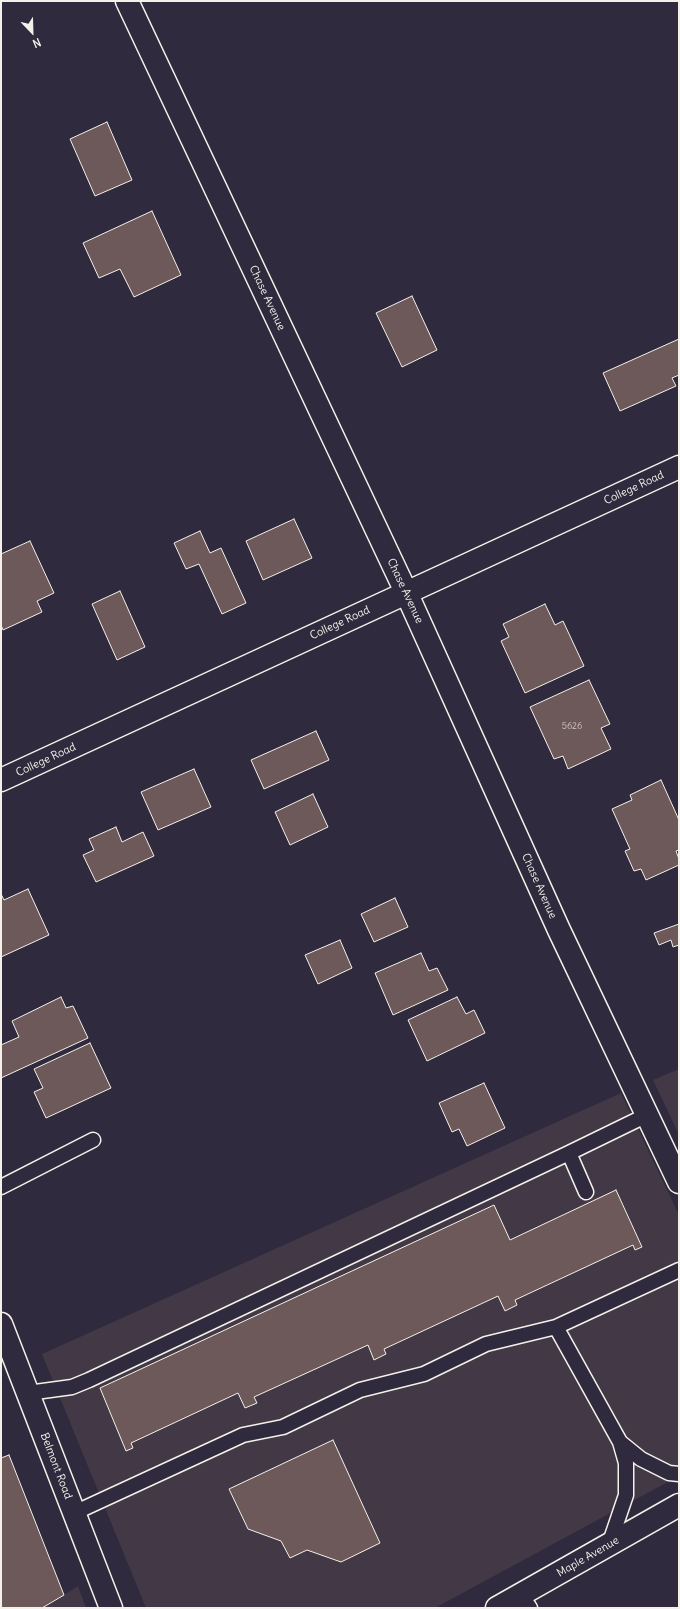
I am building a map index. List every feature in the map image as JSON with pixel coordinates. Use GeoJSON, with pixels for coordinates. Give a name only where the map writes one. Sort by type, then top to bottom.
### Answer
{"type":"FeatureCollection","features":[{"type":"Feature","properties":{"kind":"street","name":"Chase Avenue"},"geometry":{"type":"LineString","coordinates":[[127,1],[406,592],[559,930],[679,1182]]}},
{"type":"Feature","properties":{"kind":"street","name":"College Road"},"geometry":{"type":"LineString","coordinates":[[1,780],[679,467]]}},
{"type":"Feature","properties":{"kind":"street","name":"Belmont Road"},"geometry":{"type":"LineString","coordinates":[[1,1324],[111,1608]]}},
{"type":"Feature","properties":{"kind":"street","name":"Maple Avenue"},"geometry":{"type":"LineString","coordinates":[[497,1608],[526,1601],[609,1545],[679,1505]]}},
{"type":"Feature","properties":{"kind":"lane"},"geometry":{"type":"LineString","coordinates":[[28,1393],[72,1387],[89,1380],[647,1115]]}},
{"type":"Feature","properties":{"kind":"lane"},"geometry":{"type":"LineString","coordinates":[[1,1187],[93,1140]]}},
{"type":"Feature","properties":{"kind":"lane"},"geometry":{"type":"LineString","coordinates":[[569,1153],[586,1192]]}},
{"type":"Feature","properties":{"kind":"lane"},"geometry":{"type":"LineString","coordinates":[[74,1513],[243,1435],[283,1427],[360,1390],[424,1374],[486,1344],[556,1327],[679,1270]]}},
{"type":"Feature","properties":{"kind":"lane"},"geometry":{"type":"LineString","coordinates":[[556,1327],[620,1442],[626,1463],[626,1495],[609,1545]]}},
{"type":"Feature","properties":{"kind":"lane"},"geometry":{"type":"LineString","coordinates":[[620,1442],[641,1459],[669,1473],[679,1474]]}},
{"type":"Feature","properties":{"kind":"shaded area"},"geometry":{"type":"Polygon","coordinates":[[[679,1069],[679,1135],[653,1080],[679,1069]]]}},
{"type":"Feature","properties":{"kind":"shaded area"},"geometry":{"type":"Polygon","coordinates":[[[621,1093],[679,1215],[679,1476],[435,1608],[146,1608],[42,1354],[621,1093]]]}},
{"type":"Feature","properties":{"kind":"shaded area"},"geometry":{"type":"Polygon","coordinates":[[[78,1586],[86,1608],[42,1608],[64,1595],[78,1586]]]}},
{"type":"Feature","properties":{"kind":"building"},"geometry":{"type":"Polygon","coordinates":[[[107,122],[132,180],[95,196],[70,139],[107,122]]]}},
{"type":"Feature","properties":{"kind":"building"},"geometry":{"type":"Polygon","coordinates":[[[152,211],[181,275],[134,297],[120,269],[99,278],[83,243],[152,211]]]}},
{"type":"Feature","properties":{"kind":"building"},"geometry":{"type":"Polygon","coordinates":[[[412,296],[437,350],[402,367],[376,313],[412,296]]]}},
{"type":"Feature","properties":{"kind":"building"},"geometry":{"type":"Polygon","coordinates":[[[679,339],[679,375],[672,378],[676,386],[620,411],[603,373],[679,339]]]}},
{"type":"Feature","properties":{"kind":"building"},"geometry":{"type":"Polygon","coordinates":[[[294,519],[312,558],[263,580],[246,541],[294,519]]]}},
{"type":"Feature","properties":{"kind":"building"},"geometry":{"type":"Polygon","coordinates":[[[200,531],[210,553],[221,548],[246,603],[222,614],[199,564],[186,569],[174,543],[200,531]]]}},
{"type":"Feature","properties":{"kind":"building"},"geometry":{"type":"Polygon","coordinates":[[[30,541],[54,593],[37,601],[42,612],[3,630],[1,625],[1,554],[30,541]]]}},
{"type":"Feature","properties":{"kind":"building"},"geometry":{"type":"Polygon","coordinates":[[[120,591],[145,647],[117,660],[92,604],[120,591]]]}},
{"type":"Feature","properties":{"kind":"building"},"geometry":{"type":"Polygon","coordinates":[[[545,604],[555,625],[563,621],[584,666],[525,693],[501,641],[509,637],[503,624],[545,604]]]}},
{"type":"Feature","properties":{"kind":"building"},"geometry":{"type":"Polygon","coordinates":[[[589,680],[610,724],[601,728],[611,749],[568,769],[563,756],[554,759],[530,707],[589,680]]]}},
{"type":"Feature","properties":{"kind":"building"},"geometry":{"type":"Polygon","coordinates":[[[316,731],[329,760],[264,789],[251,760],[316,731]]]}},
{"type":"Feature","properties":{"kind":"building"},"geometry":{"type":"Polygon","coordinates":[[[194,769],[211,807],[158,830],[141,792],[194,769]]]}},
{"type":"Feature","properties":{"kind":"building"},"geometry":{"type":"Polygon","coordinates":[[[661,780],[679,820],[679,850],[676,851],[679,859],[679,865],[646,880],[641,869],[634,871],[625,851],[630,849],[612,809],[632,800],[630,795],[661,780]]]}},
{"type":"Feature","properties":{"kind":"building"},"geometry":{"type":"Polygon","coordinates":[[[313,794],[328,827],[290,845],[275,812],[313,794]]]}},
{"type":"Feature","properties":{"kind":"building"},"geometry":{"type":"Polygon","coordinates":[[[116,827],[122,842],[143,832],[154,856],[96,882],[83,855],[94,850],[89,839],[116,827]]]}},
{"type":"Feature","properties":{"kind":"building"},"geometry":{"type":"Polygon","coordinates":[[[28,889],[49,935],[1,957],[1,894],[4,900],[28,889]]]}},
{"type":"Feature","properties":{"kind":"building"},"geometry":{"type":"Polygon","coordinates":[[[395,898],[408,927],[374,942],[361,914],[395,898]]]}},
{"type":"Feature","properties":{"kind":"building"},"geometry":{"type":"Polygon","coordinates":[[[679,924],[679,945],[673,947],[671,940],[659,945],[654,933],[679,924]]]}},
{"type":"Feature","properties":{"kind":"building"},"geometry":{"type":"Polygon","coordinates":[[[340,940],[352,968],[318,984],[305,955],[340,940]]]}},
{"type":"Feature","properties":{"kind":"building"},"geometry":{"type":"Polygon","coordinates":[[[421,953],[429,971],[437,968],[448,990],[393,1015],[375,973],[421,953]]]}},
{"type":"Feature","properties":{"kind":"building"},"geometry":{"type":"Polygon","coordinates":[[[61,997],[66,1008],[73,1006],[88,1038],[1,1078],[1,1045],[19,1037],[12,1021],[61,997]]]}},
{"type":"Feature","properties":{"kind":"building"},"geometry":{"type":"Polygon","coordinates":[[[457,997],[466,1014],[474,1010],[485,1033],[427,1061],[408,1020],[457,997]]]}},
{"type":"Feature","properties":{"kind":"building"},"geometry":{"type":"Polygon","coordinates":[[[90,1043],[111,1088],[46,1118],[34,1092],[43,1088],[34,1069],[90,1043]]]}},
{"type":"Feature","properties":{"kind":"building"},"geometry":{"type":"Polygon","coordinates":[[[484,1083],[505,1128],[467,1146],[459,1129],[452,1132],[439,1103],[484,1083]]]}},
{"type":"Feature","properties":{"kind":"building"},"geometry":{"type":"Polygon","coordinates":[[[616,1190],[642,1247],[635,1250],[633,1245],[515,1300],[517,1305],[505,1311],[498,1296],[384,1349],[386,1354],[374,1360],[368,1345],[254,1397],[257,1403],[245,1408],[238,1393],[131,1443],[133,1448],[126,1451],[100,1388],[494,1205],[510,1240],[616,1190]]]}},
{"type":"Feature","properties":{"kind":"building"},"geometry":{"type":"Polygon","coordinates":[[[333,1440],[380,1543],[341,1562],[307,1550],[290,1558],[281,1541],[248,1529],[229,1489],[333,1440]]]}},
{"type":"Feature","properties":{"kind":"building"},"geometry":{"type":"Polygon","coordinates":[[[9,1455],[64,1595],[42,1608],[1,1608],[1,1458],[9,1455]]]}}]}
